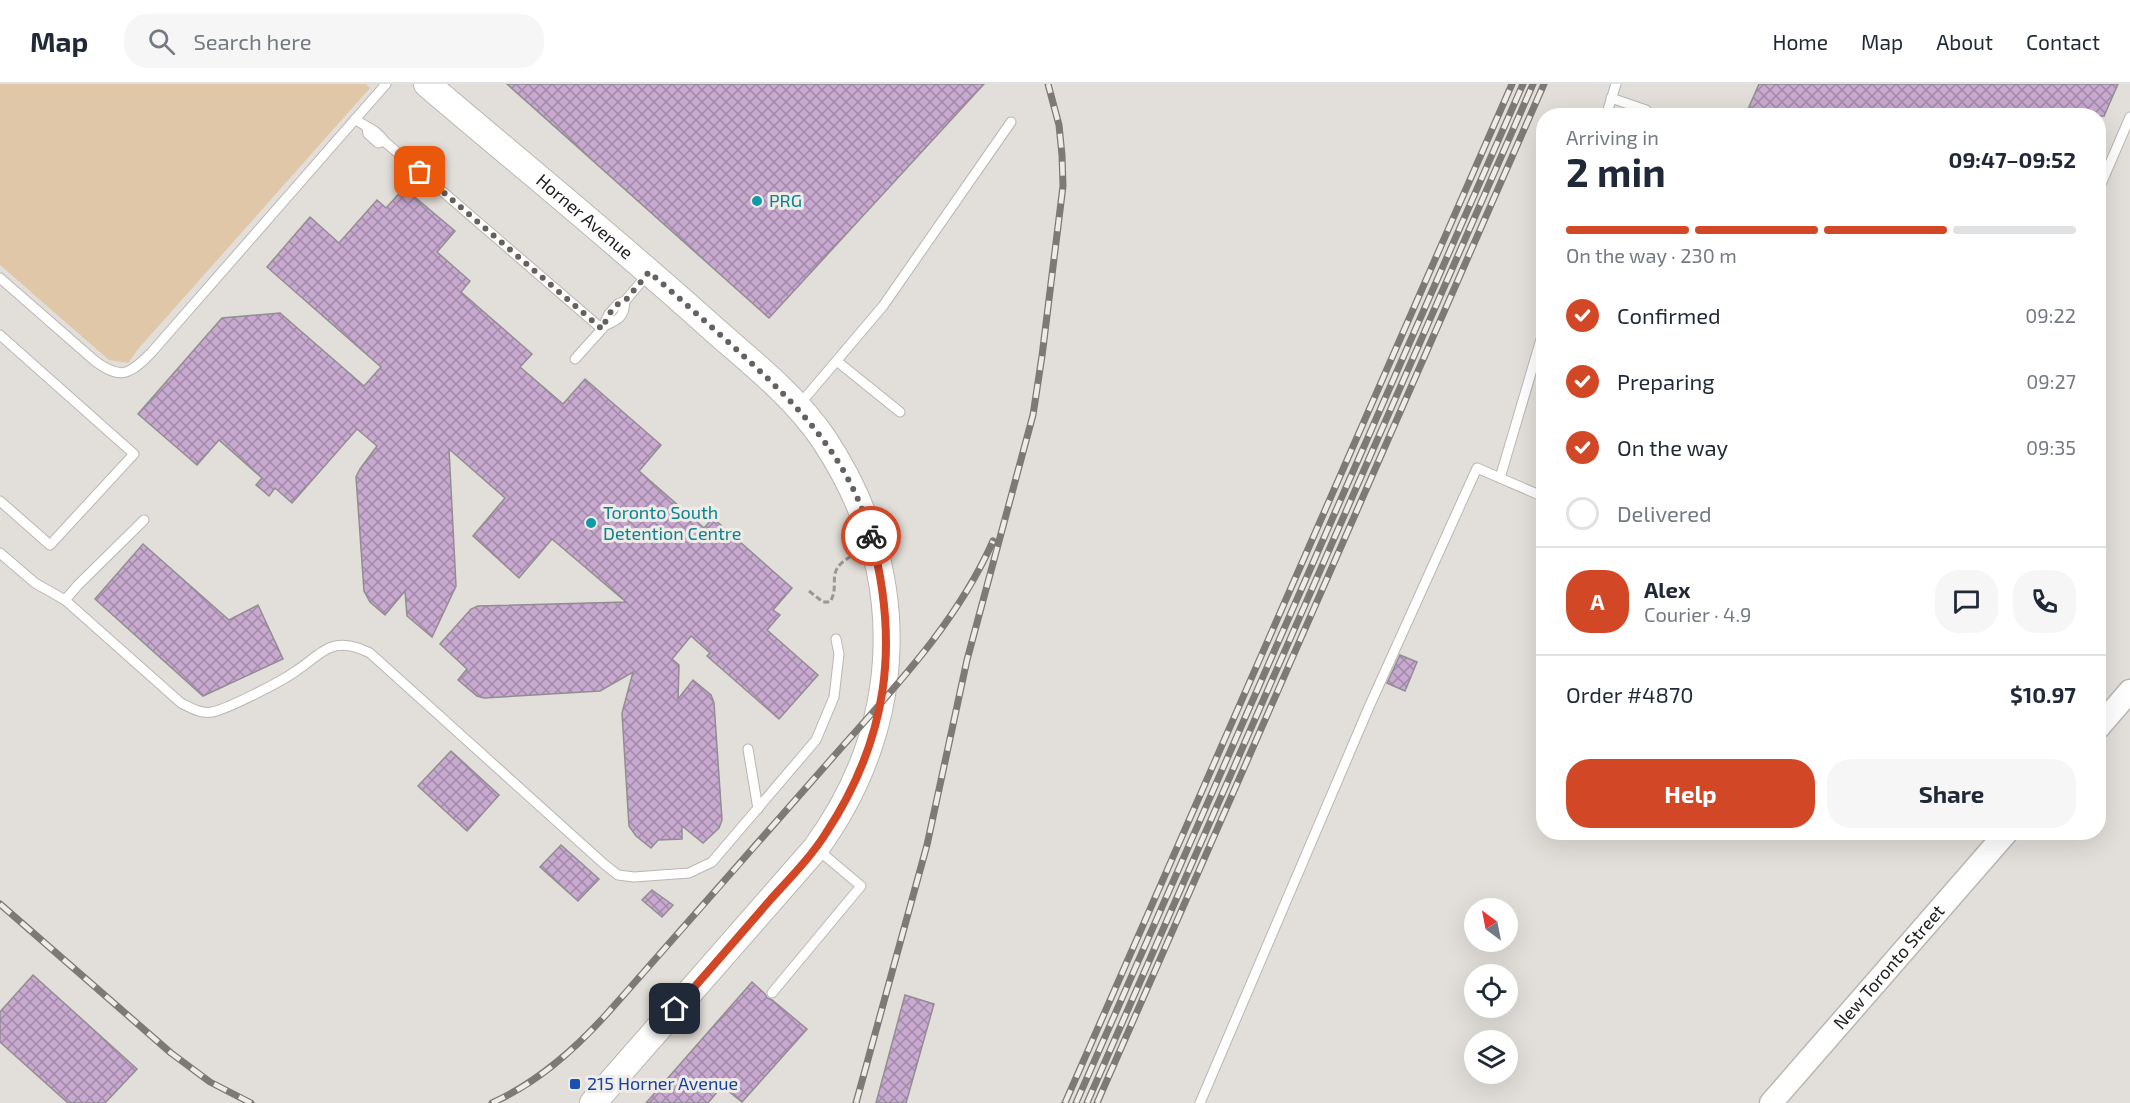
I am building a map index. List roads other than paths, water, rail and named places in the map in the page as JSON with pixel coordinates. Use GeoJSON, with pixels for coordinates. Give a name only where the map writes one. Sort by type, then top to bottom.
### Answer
{"type":"FeatureCollection","features":[{"type":"Feature","properties":{"kind":"main road","name":"Horner Avenue"},"geometry":{"type":"LineString","coordinates":[[427,84],[649,272],[798,407],[821,436],[854,490],[879,565],[885,604],[886,669],[871,743],[840,811],[816,848],[593,1103]]}},
{"type":"Feature","properties":{"kind":"street"},"geometry":{"type":"LineString","coordinates":[[2106,719],[2130,691]]}},
{"type":"Feature","properties":{"kind":"street","name":"New Toronto Street"},"geometry":{"type":"LineString","coordinates":[[1771,1103],[2000,840]]}},
{"type":"Feature","properties":{"kind":"lane"},"geometry":{"type":"LineString","coordinates":[[0,278],[95,361],[109,371],[119,374],[130,372],[151,353],[386,84]]}},
{"type":"Feature","properties":{"kind":"lane"},"geometry":{"type":"LineString","coordinates":[[1608,108],[1616,84]]}},
{"type":"Feature","properties":{"kind":"lane"},"geometry":{"type":"LineString","coordinates":[[1611,98],[1640,108]]}},
{"type":"Feature","properties":{"kind":"lane"},"geometry":{"type":"LineString","coordinates":[[2106,172],[2130,117]]}},
{"type":"Feature","properties":{"kind":"lane"},"geometry":{"type":"LineString","coordinates":[[355,119],[367,128],[368,134],[378,143],[384,141],[603,328]]}},
{"type":"Feature","properties":{"kind":"lane"},"geometry":{"type":"LineString","coordinates":[[798,407],[883,306],[1011,122]]}},
{"type":"Feature","properties":{"kind":"lane"},"geometry":{"type":"LineString","coordinates":[[575,359],[603,328],[609,314],[618,304],[625,301],[649,272]]}},
{"type":"Feature","properties":{"kind":"lane"},"geometry":{"type":"LineString","coordinates":[[0,335],[134,454],[50,545],[0,501]]}},
{"type":"Feature","properties":{"kind":"lane"},"geometry":{"type":"LineString","coordinates":[[1500,478],[1536,356]]}},
{"type":"Feature","properties":{"kind":"lane"},"geometry":{"type":"LineString","coordinates":[[838,362],[900,412]]}},
{"type":"Feature","properties":{"kind":"lane"},"geometry":{"type":"LineString","coordinates":[[1200,1103],[1369,707],[1477,468],[1536,494]]}},
{"type":"Feature","properties":{"kind":"lane"},"geometry":{"type":"LineString","coordinates":[[65,600],[144,520]]}},
{"type":"Feature","properties":{"kind":"lane"},"geometry":{"type":"LineString","coordinates":[[0,552],[35,583],[65,600],[182,703],[195,710],[211,712],[223,708],[284,679],[312,658],[337,646],[354,645],[370,653],[618,875],[634,877],[690,873],[712,862],[758,809],[816,740],[834,697],[839,654],[836,639]]}},
{"type":"Feature","properties":{"kind":"lane"},"geometry":{"type":"LineString","coordinates":[[748,749],[758,809]]}},
{"type":"Feature","properties":{"kind":"lane"},"geometry":{"type":"LineString","coordinates":[[772,993],[861,886],[816,848]]}},
{"type":"Feature","properties":{"kind":"railway"},"geometry":{"type":"LineString","coordinates":[[856,1103],[927,845],[967,660],[1033,415],[1063,186],[1059,125],[1048,84]]}},
{"type":"Feature","properties":{"kind":"railway"},"geometry":{"type":"LineString","coordinates":[[1065,1103],[1512,84]]}},
{"type":"Feature","properties":{"kind":"railway"},"geometry":{"type":"LineString","coordinates":[[1076,1103],[1523,84]]}},
{"type":"Feature","properties":{"kind":"railway"},"geometry":{"type":"LineString","coordinates":[[1087,1103],[1533,84]]}},
{"type":"Feature","properties":{"kind":"railway"},"geometry":{"type":"LineString","coordinates":[[1097,1103],[1544,84]]}},
{"type":"Feature","properties":{"kind":"railway"},"geometry":{"type":"LineString","coordinates":[[492,1103],[523,1086],[552,1066],[604,1017],[919,658],[960,602],[993,541]]}},
{"type":"Feature","properties":{"kind":"railway"},"geometry":{"type":"LineString","coordinates":[[0,904],[171,1053],[210,1082],[251,1103]]}},
{"type":"Feature","properties":{"kind":"place","name":"PRG"},"geometry":{"type":"Point","coordinates":[757,201]}},
{"type":"Feature","properties":{"kind":"place","name":"Toronto South Detention Centre"},"geometry":{"type":"Point","coordinates":[591,523]}},
{"type":"Feature","properties":{"kind":"place","name":"215 Horner Avenue"},"geometry":{"type":"Point","coordinates":[575,1084]}}]}
